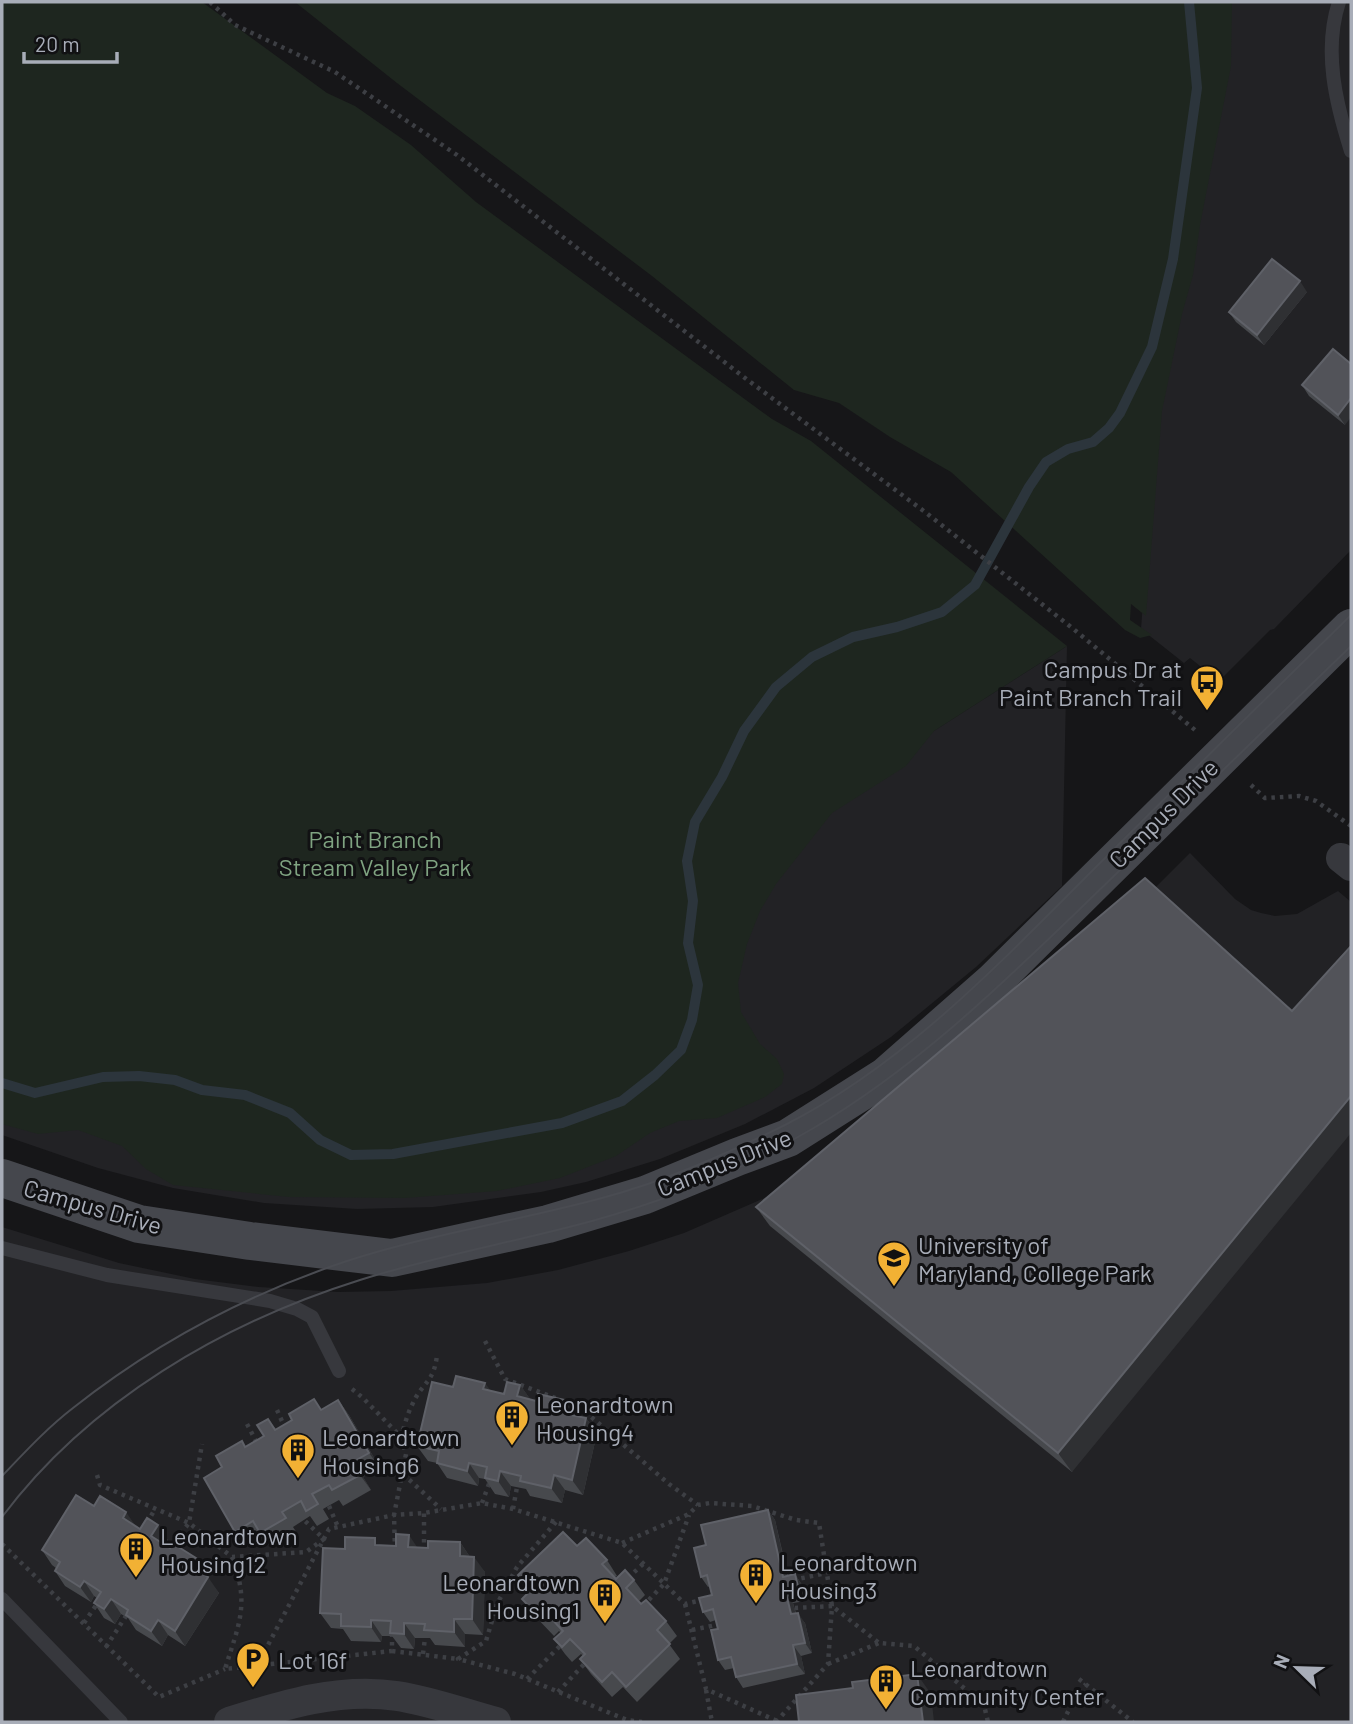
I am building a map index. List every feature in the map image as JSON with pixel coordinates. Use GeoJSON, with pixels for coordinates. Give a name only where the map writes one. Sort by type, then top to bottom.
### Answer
{"type":"FeatureCollection","features":[{"type":"Feature","properties":{"kind":"main road","name":"Campus Drive"},"geometry":{"type":"LineString","coordinates":[[2,1178],[139,1224],[392,1258],[560,1221],[645,1195],[788,1138],[886,1076],[993,981],[1351,628]]}},
{"type":"Feature","properties":{"kind":"street"},"geometry":{"type":"LineString","coordinates":[[229,1722],[312,1699],[357,1693],[397,1696],[496,1722]]}},
{"type":"Feature","properties":{"kind":"lane"},"geometry":{"type":"LineString","coordinates":[[1339,2],[1332,40],[1333,78],[1340,119],[1351,151]]}},
{"type":"Feature","properties":{"kind":"lane"},"geometry":{"type":"LineString","coordinates":[[2,1248],[107,1275],[270,1301],[298,1309],[312,1317],[341,1377]]}},
{"type":"Feature","properties":{"kind":"lane"},"geometry":{"type":"LineString","coordinates":[[2,1599],[121,1722]]}},
{"type":"Feature","properties":{"kind":"path"},"geometry":{"type":"LineString","coordinates":[[210,2],[235,25],[334,72],[457,155],[638,297],[925,512],[1070,626],[1195,730]]}},
{"type":"Feature","properties":{"kind":"path"},"geometry":{"type":"LineString","coordinates":[[1251,785],[1265,797],[1299,796],[1316,801],[1351,826]]}},
{"type":"Feature","properties":{"kind":"path"},"geometry":{"type":"LineString","coordinates":[[485,1341],[505,1379],[505,1393]]}},
{"type":"Feature","properties":{"kind":"path"},"geometry":{"type":"LineString","coordinates":[[401,1437],[411,1405],[434,1375],[437,1356]]}},
{"type":"Feature","properties":{"kind":"path"},"geometry":{"type":"LineString","coordinates":[[341,1377],[401,1437],[406,1454],[394,1515],[395,1560]]}},
{"type":"Feature","properties":{"kind":"path"},"geometry":{"type":"LineString","coordinates":[[505,1379],[582,1409],[669,1484],[698,1505]]}},
{"type":"Feature","properties":{"kind":"path"},"geometry":{"type":"LineString","coordinates":[[534,1401],[537,1390]]}},
{"type":"Feature","properties":{"kind":"path"},"geometry":{"type":"LineString","coordinates":[[277,1410],[287,1431]]}},
{"type":"Feature","properties":{"kind":"path"},"geometry":{"type":"LineString","coordinates":[[247,1424],[259,1446]]}},
{"type":"Feature","properties":{"kind":"path"},"geometry":{"type":"LineString","coordinates":[[166,1553],[189,1523],[202,1444]]}},
{"type":"Feature","properties":{"kind":"path"},"geometry":{"type":"LineString","coordinates":[[403,1474],[442,1510]]}},
{"type":"Feature","properties":{"kind":"path"},"geometry":{"type":"LineString","coordinates":[[97,1475],[100,1485],[189,1523],[232,1557],[240,1578],[243,1605],[225,1670]]}},
{"type":"Feature","properties":{"kind":"path"},"geometry":{"type":"LineString","coordinates":[[482,1503],[490,1480]]}},
{"type":"Feature","properties":{"kind":"path"},"geometry":{"type":"LineString","coordinates":[[513,1509],[517,1487]]}},
{"type":"Feature","properties":{"kind":"path"},"geometry":{"type":"LineString","coordinates":[[257,1666],[329,1530],[394,1515],[482,1503],[513,1509],[622,1543],[685,1604],[712,1722]]}},
{"type":"Feature","properties":{"kind":"path"},"geometry":{"type":"LineString","coordinates":[[622,1543],[689,1514],[698,1505],[710,1503],[752,1506],[796,1520],[819,1523],[832,1606],[828,1664]]}},
{"type":"Feature","properties":{"kind":"path"},"geometry":{"type":"LineString","coordinates":[[329,1506],[338,1527]]}},
{"type":"Feature","properties":{"kind":"path"},"geometry":{"type":"LineString","coordinates":[[144,1527],[155,1508]]}},
{"type":"Feature","properties":{"kind":"path"},"geometry":{"type":"LineString","coordinates":[[424,1513],[424,1563]]}},
{"type":"Feature","properties":{"kind":"path"},"geometry":{"type":"LineString","coordinates":[[641,1609],[664,1584],[689,1514]]}},
{"type":"Feature","properties":{"kind":"path"},"geometry":{"type":"LineString","coordinates":[[304,1520],[324,1539]]}},
{"type":"Feature","properties":{"kind":"path"},"geometry":{"type":"LineString","coordinates":[[458,1659],[485,1641],[497,1604],[517,1567],[556,1522]]}},
{"type":"Feature","properties":{"kind":"path"},"geometry":{"type":"LineString","coordinates":[[232,1557],[306,1552],[324,1539]]}},
{"type":"Feature","properties":{"kind":"path"},"geometry":{"type":"LineString","coordinates":[[2,1544],[159,1697],[225,1670],[392,1651],[458,1659],[527,1679],[628,1721],[642,1722]]}},
{"type":"Feature","properties":{"kind":"path"},"geometry":{"type":"LineString","coordinates":[[620,1586],[643,1564]]}},
{"type":"Feature","properties":{"kind":"path"},"geometry":{"type":"LineString","coordinates":[[789,1580],[827,1573]]}},
{"type":"Feature","properties":{"kind":"path"},"geometry":{"type":"LineString","coordinates":[[685,1604],[717,1597]]}},
{"type":"Feature","properties":{"kind":"path"},"geometry":{"type":"LineString","coordinates":[[84,1623],[99,1600]]}},
{"type":"Feature","properties":{"kind":"path"},"geometry":{"type":"LineString","coordinates":[[795,1608],[832,1606],[878,1643]]}},
{"type":"Feature","properties":{"kind":"path"},"geometry":{"type":"LineString","coordinates":[[106,1647],[126,1616]]}},
{"type":"Feature","properties":{"kind":"path"},"geometry":{"type":"LineString","coordinates":[[692,1630],[722,1624]]}},
{"type":"Feature","properties":{"kind":"path"},"geometry":{"type":"LineString","coordinates":[[392,1636],[392,1651]]}},
{"type":"Feature","properties":{"kind":"path"},"geometry":{"type":"LineString","coordinates":[[423,1654],[425,1638]]}},
{"type":"Feature","properties":{"kind":"path"},"geometry":{"type":"LineString","coordinates":[[527,1679],[567,1639]]}},
{"type":"Feature","properties":{"kind":"path"},"geometry":{"type":"LineString","coordinates":[[706,1689],[776,1722],[828,1664],[878,1643],[914,1646],[984,1706],[988,1722]]}},
{"type":"Feature","properties":{"kind":"path"},"geometry":{"type":"LineString","coordinates":[[558,1692],[587,1661]]}},
{"type":"Feature","properties":{"kind":"path"},"geometry":{"type":"LineString","coordinates":[[1079,1679],[1133,1722]]}},
{"type":"Feature","properties":{"kind":"path"},"geometry":{"type":"LineString","coordinates":[[1063,1722],[1074,1699],[1086,1684]]}},
{"type":"Feature","properties":{"kind":"shaded area"},"geometry":{"type":"Polygon","coordinates":[[[1189,2],[1351,2],[1351,550],[1219,681],[1190,658],[1184,663],[1141,629],[1189,2]]]}},
{"type":"Feature","properties":{"kind":"shaded area"},"geometry":{"type":"Polygon","coordinates":[[[1067,646],[1062,886],[976,967],[891,1037],[814,1088],[745,1124],[660,1159],[586,1182],[541,1192],[433,1207],[357,1209],[264,1203],[173,1188],[98,1168],[2,1135],[2,972],[785,826],[1067,646]]]}},
{"type":"Feature","properties":{"kind":"shaded area","name":"University of Maryland, College Park"},"geometry":{"type":"Polygon","coordinates":[[[1190,853],[1235,899],[1251,910],[1275,916],[1297,914],[1338,891],[1351,902],[1351,1722],[2,1722],[2,1227],[119,1263],[195,1279],[259,1287],[338,1292],[391,1291],[487,1283],[558,1270],[629,1251],[684,1233],[783,1190],[1130,913],[1190,853]]]}},
{"type":"Feature","properties":{"kind":"green space","name":"Paint Branch Stream Valley Park"},"geometry":{"type":"Polygon","coordinates":[[[2,2],[202,2],[327,93],[355,106],[411,145],[476,202],[772,419],[811,441],[1067,646],[934,731],[906,766],[832,813],[776,884],[760,911],[747,944],[738,983],[741,1012],[760,1044],[777,1059],[784,1074],[782,1084],[765,1097],[717,1118],[679,1121],[650,1133],[616,1156],[560,1178],[497,1191],[405,1198],[289,1197],[173,1185],[146,1169],[122,1146],[78,1130],[38,1134],[2,1124],[2,2]]]}},
{"type":"Feature","properties":{"kind":"green space"},"geometry":{"type":"Polygon","coordinates":[[[295,2],[1232,2],[1231,66],[1193,275],[1162,411],[1146,616],[1131,604],[1130,620],[1152,635],[1140,638],[1125,630],[951,472],[890,437],[839,403],[794,390],[652,276],[397,83],[295,2]]]}},
{"type":"Feature","properties":{"kind":"building"},"geometry":{"type":"Polygon","coordinates":[[[1272,259],[1300,281],[1257,335],[1229,312],[1272,259]]]}},
{"type":"Feature","properties":{"kind":"building"},"geometry":{"type":"Polygon","coordinates":[[[1333,349],[1351,364],[1351,398],[1338,415],[1302,385],[1333,349]]]}},
{"type":"Feature","properties":{"kind":"building"},"geometry":{"type":"Polygon","coordinates":[[[1145,878],[1292,1011],[1351,946],[1351,1096],[1058,1453],[756,1207],[1145,878]]]}},
{"type":"Feature","properties":{"kind":"building","name":"Leonardtown Housing4"},"geometry":{"type":"Polygon","coordinates":[[[456,1376],[485,1383],[483,1389],[504,1394],[507,1382],[520,1385],[517,1396],[536,1401],[538,1394],[569,1401],[566,1414],[586,1418],[572,1480],[554,1475],[551,1488],[520,1481],[521,1476],[500,1471],[498,1481],[485,1478],[487,1467],[469,1463],[467,1471],[437,1463],[439,1451],[417,1446],[432,1382],[453,1387],[456,1376]]]}},
{"type":"Feature","properties":{"kind":"building","name":"Leonardtown Housing6"},"geometry":{"type":"Polygon","coordinates":[[[314,1399],[321,1410],[338,1400],[369,1453],[353,1462],[360,1475],[332,1490],[329,1485],[312,1494],[318,1504],[306,1511],[301,1501],[282,1512],[286,1518],[260,1533],[253,1521],[235,1532],[204,1478],[222,1467],[216,1456],[242,1441],[245,1447],[264,1436],[257,1425],[268,1419],[275,1430],[292,1420],[289,1414],[314,1399]]]}},
{"type":"Feature","properties":{"kind":"building","name":"Leonardtown Housing12"},"geometry":{"type":"Polygon","coordinates":[[[76,1495],[94,1506],[100,1496],[126,1512],[123,1518],[140,1529],[147,1518],[158,1525],[151,1536],[170,1548],[172,1543],[196,1558],[191,1567],[208,1577],[175,1631],[158,1620],[151,1631],[126,1615],[128,1610],[111,1599],[104,1609],[94,1603],[101,1592],[84,1581],[80,1587],[55,1571],[60,1562],[42,1550],[76,1495]]]}},
{"type":"Feature","properties":{"kind":"building","name":"Leonardtown Housing3"},"geometry":{"type":"Polygon","coordinates":[[[768,1510],[783,1577],[795,1574],[799,1591],[786,1593],[791,1614],[798,1613],[805,1643],[793,1645],[797,1664],[736,1677],[731,1657],[718,1660],[711,1630],[718,1629],[713,1609],[703,1612],[699,1598],[712,1595],[707,1575],[701,1577],[694,1548],[706,1545],[701,1525],[768,1510]]]}},
{"type":"Feature","properties":{"kind":"building","name":"Leonardtown Housing1"},"geometry":{"type":"Polygon","coordinates":[[[563,1532],[577,1546],[586,1538],[607,1560],[602,1564],[616,1579],[625,1570],[634,1580],[626,1588],[641,1604],[646,1600],[666,1621],[657,1630],[670,1644],[626,1687],[612,1672],[602,1682],[580,1659],[585,1654],[570,1639],[562,1647],[554,1639],[563,1631],[549,1616],[543,1621],[522,1599],[531,1590],[518,1575],[563,1532]]]}},
{"type":"Feature","properties":{"kind":"building"},"geometry":{"type":"Polygon","coordinates":[[[396,1534],[409,1535],[408,1547],[428,1548],[428,1541],[460,1542],[460,1556],[474,1557],[472,1619],[454,1619],[454,1632],[424,1630],[425,1624],[404,1623],[404,1634],[390,1633],[391,1621],[371,1620],[371,1627],[341,1626],[341,1614],[320,1613],[323,1548],[345,1549],[345,1537],[375,1538],[375,1545],[396,1546],[396,1534]]]}},
{"type":"Feature","properties":{"kind":"building"},"geometry":{"type":"Polygon","coordinates":[[[917,1674],[923,1722],[799,1722],[796,1695],[853,1688],[852,1682],[917,1674]]]}},
{"type":"Feature","properties":{"kind":"waterway"},"geometry":{"type":"LineString","coordinates":[[2,1083],[35,1093],[103,1077],[139,1076],[175,1080],[202,1090],[245,1095],[290,1113],[320,1140],[351,1155],[393,1154],[562,1123],[622,1101],[655,1075],[681,1050],[692,1020],[698,985],[688,943],[693,901],[687,861],[695,822],[722,777],[744,731],[776,687],[812,657],[853,637],[897,627],[942,612],[975,585],[1029,487],[1046,462],[1068,449],[1093,442],[1109,428],[1120,413],[1152,347],[1173,259],[1197,88],[1189,2]]}},
{"type":"Feature","properties":{"kind":"tram line"},"geometry":{"type":"LineString","coordinates":[[2,1476],[36,1440],[104,1384],[136,1362],[238,1305],[310,1274],[379,1251],[570,1206],[649,1184],[741,1146],[828,1101],[908,1044],[983,979],[1351,615]]}},
{"type":"Feature","properties":{"kind":"tram line"},"geometry":{"type":"LineString","coordinates":[[2,1517],[37,1475],[75,1437],[117,1402],[209,1343],[258,1319],[360,1280],[592,1221],[678,1193],[760,1157],[850,1105],[921,1053],[988,995],[1351,646]]}},
{"type":"Feature","properties":{"kind":"place","name":"Campus Dr at Paint Branch Trail"},"geometry":{"type":"Point","coordinates":[1207,712]}},
{"type":"Feature","properties":{"kind":"place","name":"University of Maryland, College Park"},"geometry":{"type":"Point","coordinates":[894,1288]}},
{"type":"Feature","properties":{"kind":"place","name":"Leonardtown Housing4"},"geometry":{"type":"Point","coordinates":[512,1447]}},
{"type":"Feature","properties":{"kind":"place","name":"Leonardtown Housing6"},"geometry":{"type":"Point","coordinates":[298,1480]}},
{"type":"Feature","properties":{"kind":"place","name":"Leonardtown Housing12"},"geometry":{"type":"Point","coordinates":[136,1579]}},
{"type":"Feature","properties":{"kind":"place","name":"Leonardtown Housing3"},"geometry":{"type":"Point","coordinates":[756,1605]}},
{"type":"Feature","properties":{"kind":"place","name":"Leonardtown Housing1"},"geometry":{"type":"Point","coordinates":[605,1625]}},
{"type":"Feature","properties":{"kind":"place","name":"Lot 16f"},"geometry":{"type":"Point","coordinates":[253,1689]}},
{"type":"Feature","properties":{"kind":"place","name":"Leonardtown Community Center"},"geometry":{"type":"Point","coordinates":[886,1711]}}]}
